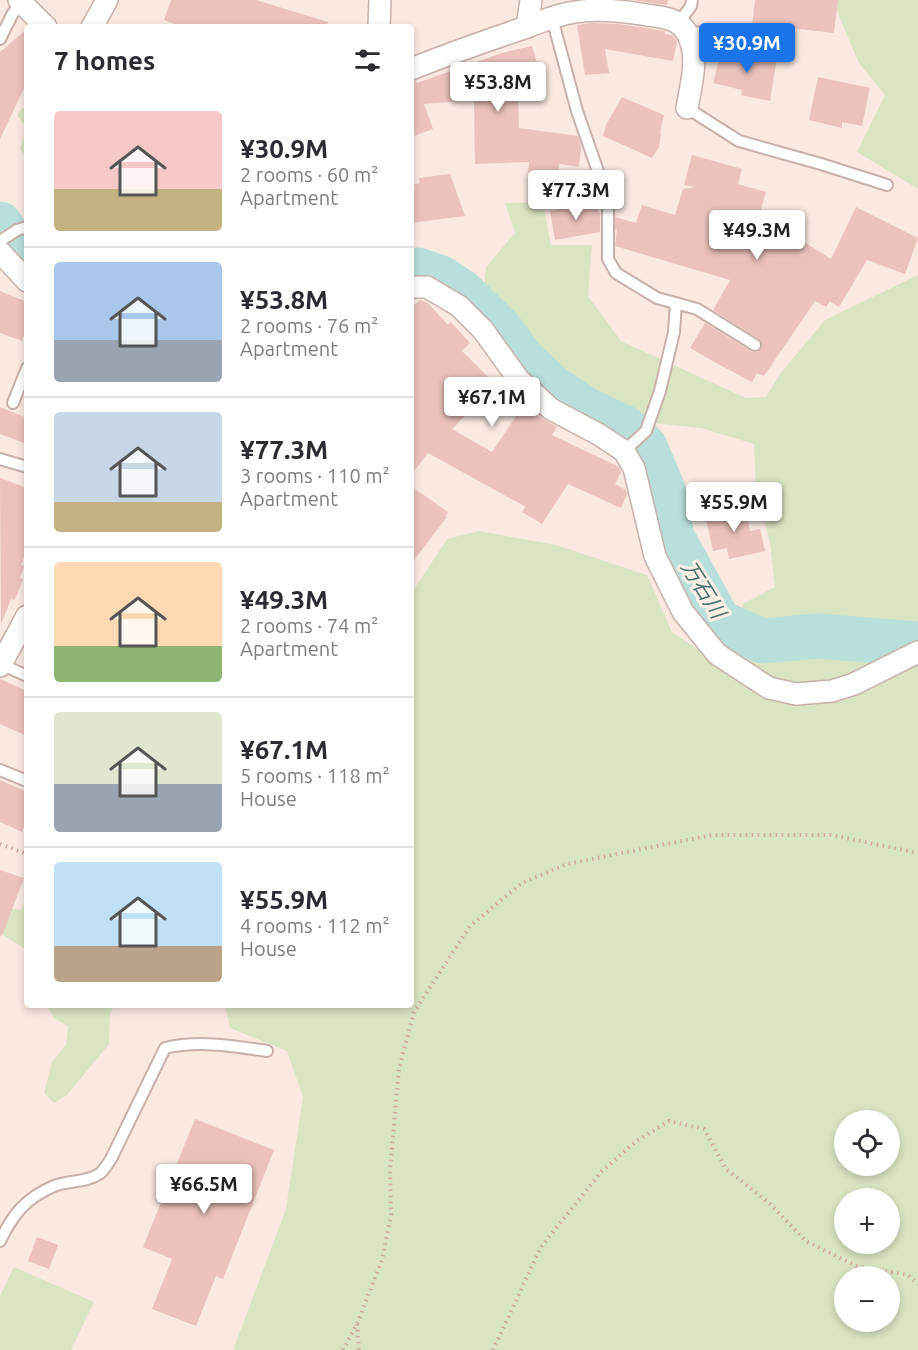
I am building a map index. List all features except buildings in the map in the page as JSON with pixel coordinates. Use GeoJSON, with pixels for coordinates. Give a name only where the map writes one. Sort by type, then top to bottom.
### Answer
{"type":"FeatureCollection","features":[{"type":"Feature","properties":{"kind":"street"},"geometry":{"type":"LineString","coordinates":[[94,24],[106,0]]}},
{"type":"Feature","properties":{"kind":"street"},"geometry":{"type":"LineString","coordinates":[[379,24],[380,0]]}},
{"type":"Feature","properties":{"kind":"street"},"geometry":{"type":"LineString","coordinates":[[527,27],[531,0]]}},
{"type":"Feature","properties":{"kind":"street"},"geometry":{"type":"LineString","coordinates":[[21,2],[43,24]]}},
{"type":"Feature","properties":{"kind":"street"},"geometry":{"type":"LineString","coordinates":[[414,68],[499,35],[575,12],[611,10],[669,18],[683,27],[693,46],[694,62],[687,108]]}},
{"type":"Feature","properties":{"kind":"street"},"geometry":{"type":"LineString","coordinates":[[0,244],[24,277]]}},
{"type":"Feature","properties":{"kind":"street"},"geometry":{"type":"LineString","coordinates":[[414,287],[427,287],[459,306],[483,330],[519,380],[551,409],[626,448],[634,468],[655,556],[683,612],[717,654],[769,688],[796,694],[832,691],[854,684],[918,652]]}},
{"type":"Feature","properties":{"kind":"street"},"geometry":{"type":"LineString","coordinates":[[1,665],[24,622]]}},
{"type":"Feature","properties":{"kind":"lane"},"geometry":{"type":"LineString","coordinates":[[692,0],[683,27],[785,52]]}},
{"type":"Feature","properties":{"kind":"lane"},"geometry":{"type":"LineString","coordinates":[[0,39],[21,2]]}},
{"type":"Feature","properties":{"kind":"lane"},"geometry":{"type":"LineString","coordinates":[[552,18],[577,111],[601,180],[608,208],[608,259],[616,273],[657,298],[697,309],[755,345]]}},
{"type":"Feature","properties":{"kind":"lane"},"geometry":{"type":"LineString","coordinates":[[687,108],[740,141],[887,185]]}},
{"type":"Feature","properties":{"kind":"lane"},"geometry":{"type":"LineString","coordinates":[[0,244],[22,229]]}},
{"type":"Feature","properties":{"kind":"lane"},"geometry":{"type":"LineString","coordinates":[[626,448],[646,431],[660,391],[675,332],[675,303]]}},
{"type":"Feature","properties":{"kind":"lane"},"geometry":{"type":"LineString","coordinates":[[13,403],[24,376]]}},
{"type":"Feature","properties":{"kind":"lane"},"geometry":{"type":"LineString","coordinates":[[0,459],[24,466]]}},
{"type":"Feature","properties":{"kind":"lane"},"geometry":{"type":"LineString","coordinates":[[1,665],[24,675]]}},
{"type":"Feature","properties":{"kind":"lane"},"geometry":{"type":"LineString","coordinates":[[0,770],[24,780]]}},
{"type":"Feature","properties":{"kind":"lane"},"geometry":{"type":"LineString","coordinates":[[0,1240],[10,1219],[30,1199],[56,1185],[85,1180],[100,1174],[111,1160],[165,1048],[182,1044],[220,1044],[267,1051]]}},
{"type":"Feature","properties":{"kind":"path"},"geometry":{"type":"LineString","coordinates":[[343,1350],[357,1324],[382,1260],[391,1215],[390,1170],[399,1069],[414,1012],[470,926],[522,883],[567,864],[712,836],[831,836],[918,853]]}},
{"type":"Feature","properties":{"kind":"path"},"geometry":{"type":"LineString","coordinates":[[0,844],[24,853]]}},
{"type":"Feature","properties":{"kind":"path"},"geometry":{"type":"LineString","coordinates":[[493,1350],[541,1247],[602,1171],[635,1142],[669,1121],[704,1129],[726,1169],[769,1203],[806,1241],[856,1266],[908,1275],[918,1284]]}},
{"type":"Feature","properties":{"kind":"path"},"geometry":{"type":"LineString","coordinates":[[357,1324],[359,1350]]}},
{"type":"Feature","properties":{"kind":"green space"},"geometry":{"type":"Polygon","coordinates":[[[832,0],[918,0],[918,189],[857,152],[885,95],[859,63],[832,0]]]}},
{"type":"Feature","properties":{"kind":"green space"},"geometry":{"type":"Polygon","coordinates":[[[24,108],[24,124],[17,115],[24,108]]]}},
{"type":"Feature","properties":{"kind":"green space"},"geometry":{"type":"Polygon","coordinates":[[[24,134],[24,154],[20,149],[24,134]]]}},
{"type":"Feature","properties":{"kind":"green space"},"geometry":{"type":"Polygon","coordinates":[[[543,202],[551,245],[592,245],[588,296],[621,341],[746,398],[766,397],[780,374],[825,320],[918,275],[918,1350],[233,1350],[286,1209],[303,1097],[287,1051],[230,1028],[226,1008],[414,1008],[414,589],[447,539],[479,531],[556,545],[647,575],[672,632],[720,664],[744,603],[775,587],[770,543],[756,485],[754,444],[701,428],[636,421],[584,400],[523,353],[483,304],[486,267],[515,233],[505,203],[543,202]]]}},
{"type":"Feature","properties":{"kind":"green space"},"geometry":{"type":"Polygon","coordinates":[[[24,904],[24,948],[0,933],[0,907],[21,910],[24,904]]]}},
{"type":"Feature","properties":{"kind":"green space"},"geometry":{"type":"Polygon","coordinates":[[[48,1008],[113,1008],[110,1015],[109,1044],[67,1095],[54,1103],[44,1093],[52,1062],[66,1045],[68,1026],[55,1019],[48,1008]]]}},
{"type":"Feature","properties":{"kind":"green space"},"geometry":{"type":"Polygon","coordinates":[[[14,1267],[94,1302],[71,1350],[0,1350],[0,1296],[14,1267]]]}},
{"type":"Feature","properties":{"kind":"waterway","name":"万石川"},"geometry":{"type":"LineString","coordinates":[[0,224],[24,256]]}},
{"type":"Feature","properties":{"kind":"waterway","name":"万石川"},"geometry":{"type":"LineString","coordinates":[[414,271],[441,278],[462,292],[501,330],[523,360],[552,387],[587,410],[623,427],[645,447],[663,490],[672,537],[719,622],[762,641],[818,636],[918,644]]}}]}
